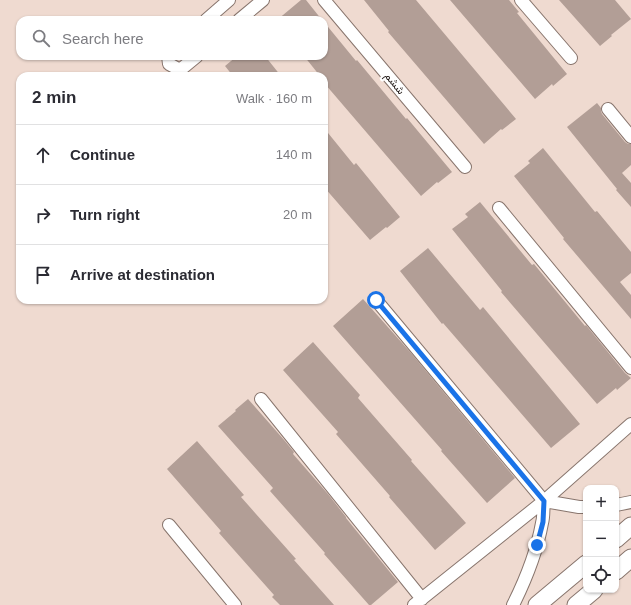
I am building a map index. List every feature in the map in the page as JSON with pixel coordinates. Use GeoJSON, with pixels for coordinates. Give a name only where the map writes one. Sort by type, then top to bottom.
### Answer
{"type":"FeatureCollection","features":[{"type":"Feature","properties":{"kind":"main road"},"geometry":{"type":"LineString","coordinates":[[619,536],[631,526]]}},
{"type":"Feature","properties":{"kind":"main road"},"geometry":{"type":"LineString","coordinates":[[619,568],[631,558]]}},
{"type":"Feature","properties":{"kind":"main road"},"geometry":{"type":"LineString","coordinates":[[537,605],[583,567]]}},
{"type":"Feature","properties":{"kind":"main road"},"geometry":{"type":"LineString","coordinates":[[576,605],[590,593]]}},
{"type":"Feature","properties":{"kind":"street"},"geometry":{"type":"LineString","coordinates":[[211,16],[230,0]]}},
{"type":"Feature","properties":{"kind":"street"},"geometry":{"type":"LineString","coordinates":[[245,16],[263,0]]}},
{"type":"Feature","properties":{"kind":"street","name":"ششم"},"geometry":{"type":"LineString","coordinates":[[324,0],[466,167]]}},
{"type":"Feature","properties":{"kind":"street"},"geometry":{"type":"LineString","coordinates":[[521,0],[571,58]]}},
{"type":"Feature","properties":{"kind":"street"},"geometry":{"type":"LineString","coordinates":[[168,60],[169,64],[180,70],[192,60]]}},
{"type":"Feature","properties":{"kind":"street"},"geometry":{"type":"LineString","coordinates":[[608,109],[631,137]]}},
{"type":"Feature","properties":{"kind":"street"},"geometry":{"type":"LineString","coordinates":[[499,208],[631,368]]}},
{"type":"Feature","properties":{"kind":"street"},"geometry":{"type":"LineString","coordinates":[[376,300],[544,501],[583,507]]}},
{"type":"Feature","properties":{"kind":"street"},"geometry":{"type":"LineString","coordinates":[[260,399],[418,602],[544,501],[631,424]]}},
{"type":"Feature","properties":{"kind":"street"},"geometry":{"type":"LineString","coordinates":[[513,605],[526,578],[537,545],[543,522],[544,501]]}},
{"type":"Feature","properties":{"kind":"street"},"geometry":{"type":"LineString","coordinates":[[619,504],[631,502]]}},
{"type":"Feature","properties":{"kind":"street"},"geometry":{"type":"LineString","coordinates":[[169,525],[235,605]]}},
{"type":"Feature","properties":{"kind":"building"},"geometry":{"type":"Polygon","coordinates":[[[301,0],[306,0],[319,16],[282,16],[301,0]]]}},
{"type":"Feature","properties":{"kind":"building"},"geometry":{"type":"Polygon","coordinates":[[[364,0],[416,0],[516,119],[502,130],[501,129],[484,144],[388,32],[389,31],[364,0]]]}},
{"type":"Feature","properties":{"kind":"building"},"geometry":{"type":"Polygon","coordinates":[[[450,0],[509,0],[519,12],[517,13],[567,74],[553,86],[552,84],[535,99],[450,0]]]}},
{"type":"Feature","properties":{"kind":"building"},"geometry":{"type":"Polygon","coordinates":[[[559,0],[615,0],[631,19],[600,46],[559,0]]]}},
{"type":"Feature","properties":{"kind":"building"},"geometry":{"type":"Polygon","coordinates":[[[328,27],[452,172],[438,183],[437,182],[421,196],[328,88],[328,72],[317,72],[307,60],[328,60],[328,27]]]}},
{"type":"Feature","properties":{"kind":"building"},"geometry":{"type":"Polygon","coordinates":[[[232,60],[268,60],[278,72],[230,72],[225,66],[232,60]]]}},
{"type":"Feature","properties":{"kind":"building"},"geometry":{"type":"Polygon","coordinates":[[[597,103],[601,108],[602,114],[625,142],[631,144],[631,165],[622,173],[631,183],[631,207],[567,127],[597,103]]]}},
{"type":"Feature","properties":{"kind":"building"},"geometry":{"type":"Polygon","coordinates":[[[328,133],[354,165],[356,163],[400,217],[370,240],[328,192],[328,133]]]}},
{"type":"Feature","properties":{"kind":"building"},"geometry":{"type":"Polygon","coordinates":[[[543,148],[595,212],[597,211],[631,252],[631,273],[620,282],[631,295],[631,319],[563,239],[564,238],[514,176],[530,163],[528,161],[543,148]]]}},
{"type":"Feature","properties":{"kind":"building"},"geometry":{"type":"Polygon","coordinates":[[[480,202],[532,265],[534,264],[585,326],[586,325],[625,373],[631,378],[597,404],[501,292],[502,291],[452,229],[468,217],[465,214],[480,202]]]}},
{"type":"Feature","properties":{"kind":"building"},"geometry":{"type":"Polygon","coordinates":[[[428,248],[480,310],[483,307],[580,424],[551,448],[443,323],[442,324],[400,271],[428,248]]]}},
{"type":"Feature","properties":{"kind":"building"},"geometry":{"type":"Polygon","coordinates":[[[363,299],[411,353],[515,478],[487,503],[333,326],[363,299]]]}},
{"type":"Feature","properties":{"kind":"building"},"geometry":{"type":"Polygon","coordinates":[[[313,342],[360,395],[358,398],[412,460],[411,461],[466,523],[435,550],[336,434],[338,432],[283,370],[313,342]]]}},
{"type":"Feature","properties":{"kind":"building"},"geometry":{"type":"Polygon","coordinates":[[[248,399],[285,441],[294,452],[293,454],[328,494],[398,582],[371,605],[369,605],[270,491],[273,488],[218,426],[248,399]]]}},
{"type":"Feature","properties":{"kind":"building"},"geometry":{"type":"Polygon","coordinates":[[[197,441],[244,495],[241,497],[296,559],[294,560],[334,605],[280,605],[272,597],[274,595],[219,533],[221,531],[167,469],[197,441]]]}},
{"type":"Feature","properties":{"kind":"route"},"geometry":{"type":"LineString","coordinates":[[376,300],[544,501],[543,522],[537,545]]}}]}
